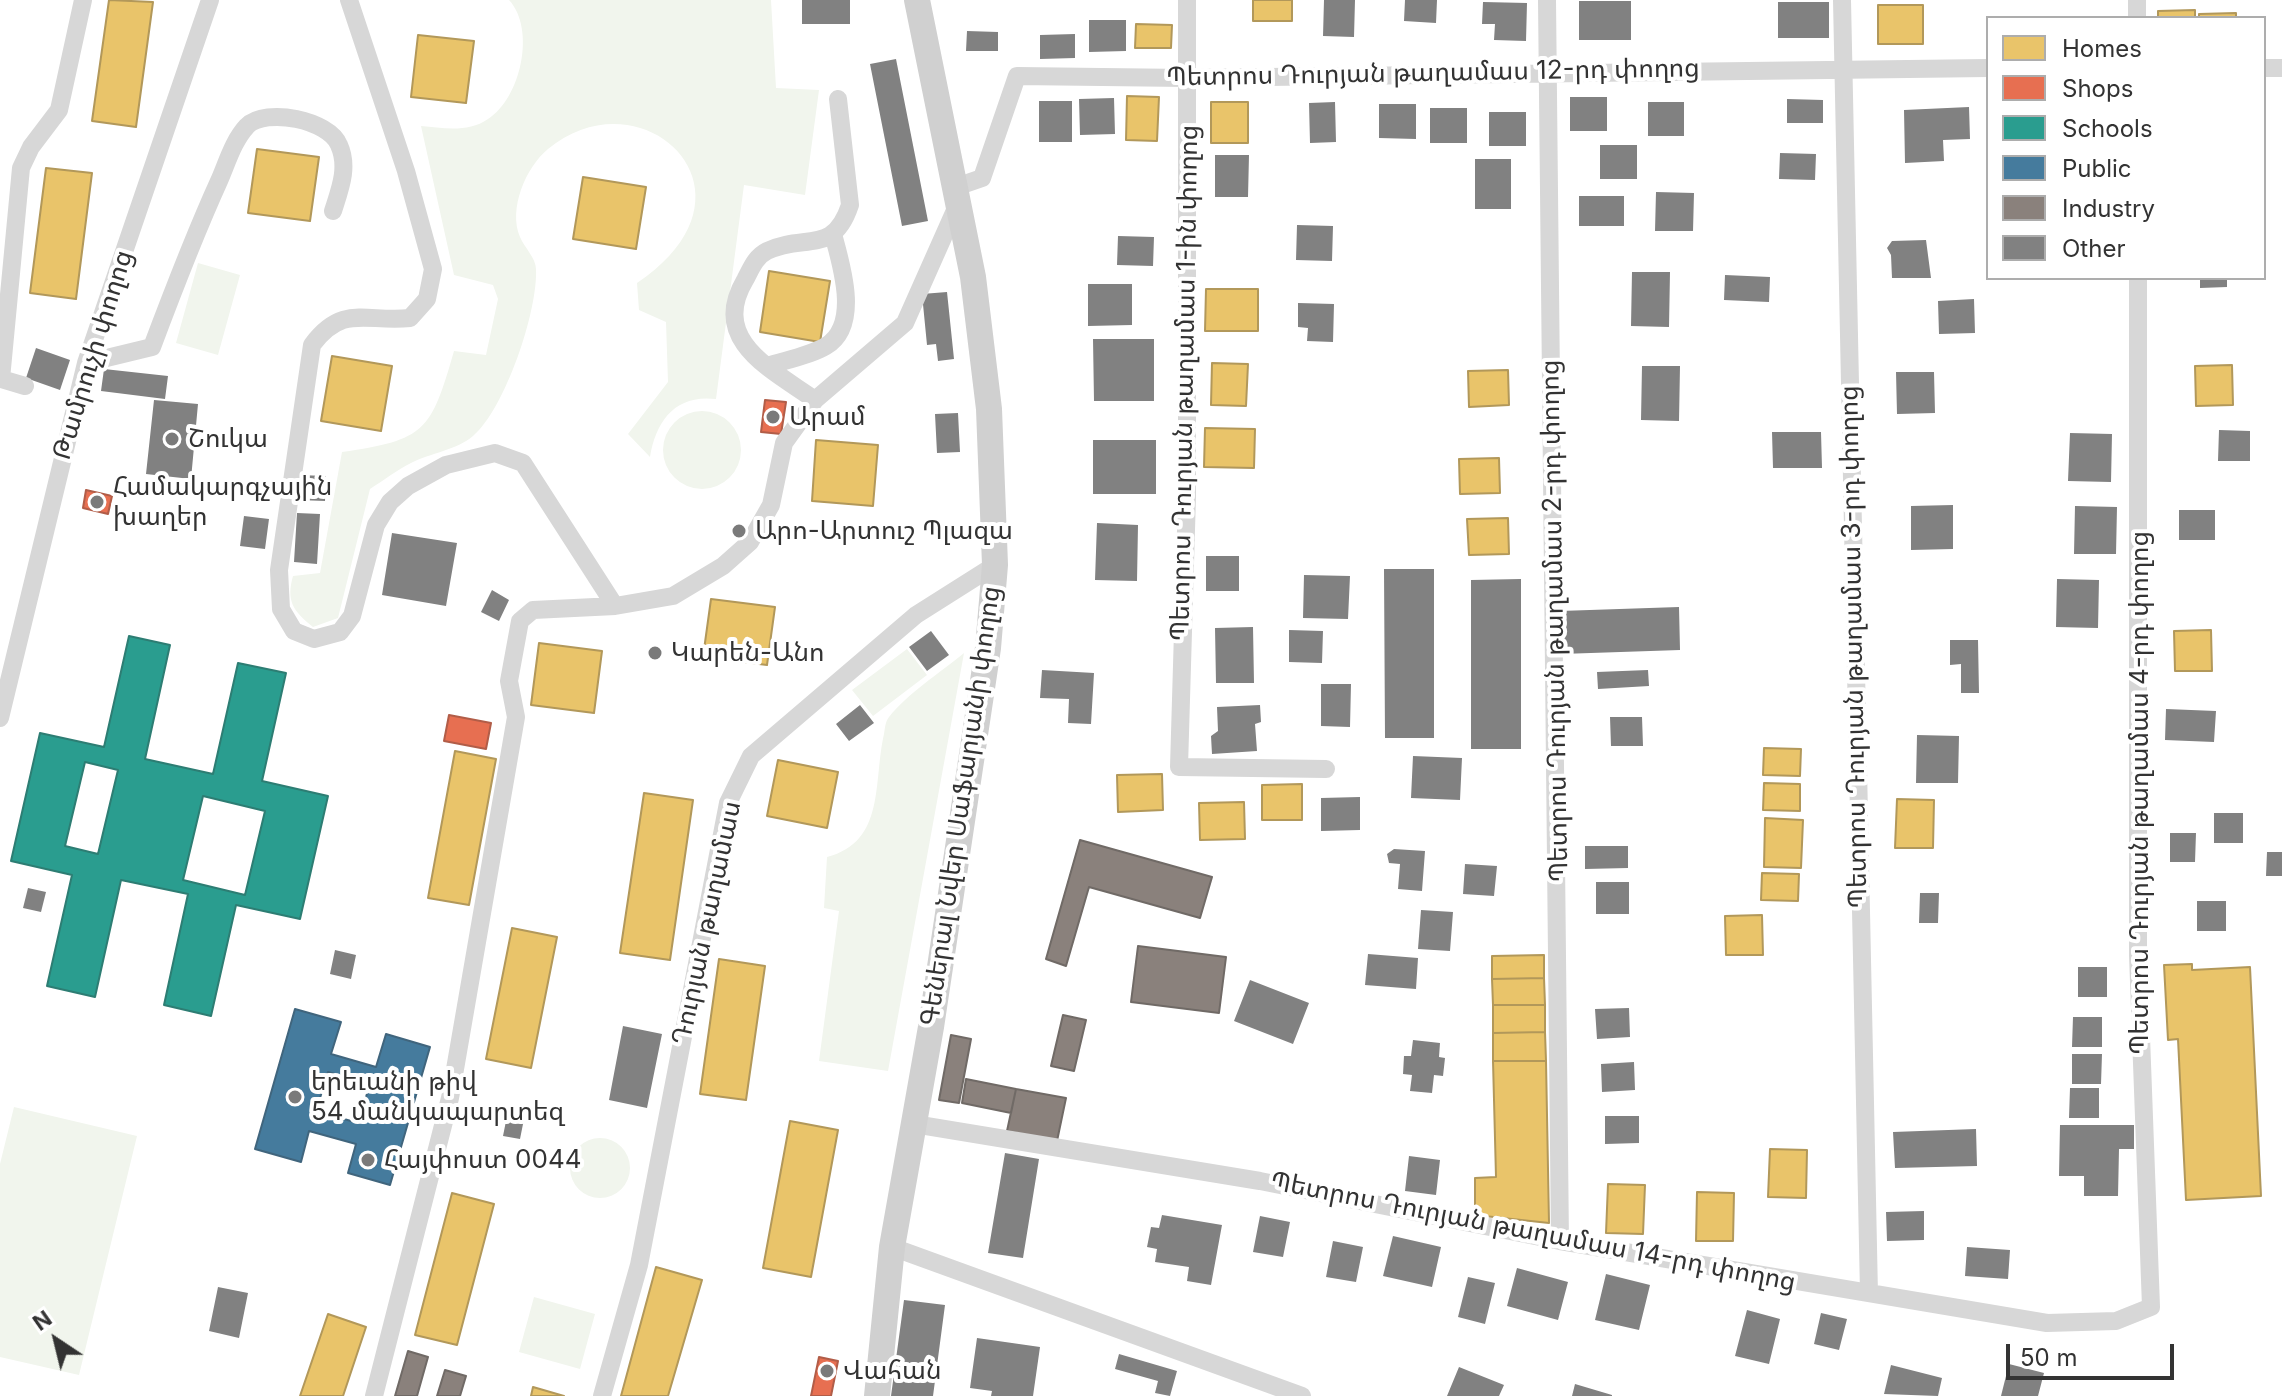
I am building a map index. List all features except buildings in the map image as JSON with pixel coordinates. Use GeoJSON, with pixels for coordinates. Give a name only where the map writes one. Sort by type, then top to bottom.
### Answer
{"type":"FeatureCollection","features":[{"type":"Feature","properties":{"kind":"main road","name":"Գեներալ Նվեր Սաֆարյանի փողոց"},"geometry":{"type":"LineString","coordinates":[[878,1386],[892,1247],[988,648],[995,565],[989,409],[973,277],[917,0]]}},
{"type":"Feature","properties":{"kind":"street"},"geometry":{"type":"LineString","coordinates":[[25,386],[1,379],[21,168],[31,147],[59,110],[83,0]]}},
{"type":"Feature","properties":{"kind":"street","name":"Թամրուչի փողոց"},"geometry":{"type":"LineString","coordinates":[[0,718],[86,363],[210,0]]}},
{"type":"Feature","properties":{"kind":"street"},"geometry":{"type":"LineString","coordinates":[[349,0],[406,171],[433,269],[427,299],[410,318],[385,321],[362,315],[338,320],[323,330],[312,345],[279,570],[279,597],[285,622],[305,638],[326,638],[340,632],[352,616],[376,525],[390,502],[408,486],[446,465],[495,453],[523,463],[615,606]]}},
{"type":"Feature","properties":{"kind":"street","name":"Պետրոս Դուրյան թաղամաս 1-ին փողոց"},"geometry":{"type":"LineString","coordinates":[[1187,0],[1187,496],[1179,767],[1326,769]]}},
{"type":"Feature","properties":{"kind":"street","name":"Պետրոս Դուրյան թաղամաս 2-րդ փողոց"},"geometry":{"type":"LineString","coordinates":[[1547,0],[1555,486],[1560,1241]]}},
{"type":"Feature","properties":{"kind":"street","name":"Պետրոս Դուրյան թաղամաս 3-րդ փողոց"},"geometry":{"type":"LineString","coordinates":[[1842,0],[1841,69],[1869,1293]]}},
{"type":"Feature","properties":{"kind":"street","name":"Պետրոս Դուրյան թաղամաս 12-րդ փողոց"},"geometry":{"type":"LineString","coordinates":[[955,197],[982,178],[1017,76],[1187,78],[1547,71],[1986,68]]}},
{"type":"Feature","properties":{"kind":"street"},"geometry":{"type":"LineString","coordinates":[[815,400],[748,353],[733,321],[740,288],[757,258],[768,251],[826,239],[845,221],[850,205],[838,99]]}},
{"type":"Feature","properties":{"kind":"street"},"geometry":{"type":"LineString","coordinates":[[86,363],[152,347],[194,235],[236,143],[249,124],[267,116],[324,127],[339,142],[345,164],[333,211]]}},
{"type":"Feature","properties":{"kind":"street"},"geometry":{"type":"LineString","coordinates":[[374,1396],[450,1098],[516,717],[509,681],[520,621],[533,610],[615,606],[673,596],[723,566],[750,542],[771,505],[784,443],[815,400],[905,323],[955,197]]}},
{"type":"Feature","properties":{"kind":"street"},"geometry":{"type":"LineString","coordinates":[[767,366],[829,344],[839,329],[848,295],[833,234]]}},
{"type":"Feature","properties":{"kind":"street","name":"Պետրոս Դուրյան թաղամաս 4-րդ փողոց"},"geometry":{"type":"LineString","coordinates":[[2138,280],[2138,955],[2151,1307]]}},
{"type":"Feature","properties":{"kind":"street","name":"Դուրյան թաղամաս"},"geometry":{"type":"LineString","coordinates":[[602,1396],[639,1265],[728,803],[751,756],[916,615],[995,565]]}},
{"type":"Feature","properties":{"kind":"street","name":"Պետրոս Դուրյան թաղամաս 14-րդ փողոց"},"geometry":{"type":"LineString","coordinates":[[914,1124],[1260,1181],[1560,1241],[2047,1323],[2116,1321],[2151,1307]]}},
{"type":"Feature","properties":{"kind":"street"},"geometry":{"type":"LineString","coordinates":[[892,1247],[1302,1396]]}},
{"type":"Feature","properties":{"kind":"shaded area"},"geometry":{"type":"Polygon","coordinates":[[[509,0],[771,0],[776,88],[819,90],[805,195],[744,185],[716,399],[690,401],[670,412],[657,432],[650,457],[628,434],[668,382],[666,322],[639,310],[637,283],[676,248],[694,213],[693,180],[679,153],[653,133],[621,124],[584,129],[548,149],[526,177],[518,202],[517,226],[535,265],[535,287],[532,309],[508,382],[485,423],[473,436],[459,445],[411,463],[370,489],[338,618],[313,627],[293,605],[291,585],[293,576],[320,573],[342,452],[408,436],[431,415],[454,351],[486,355],[498,299],[493,285],[454,275],[421,126],[472,126],[488,119],[509,96],[521,62],[523,45],[522,28],[509,0]]]}},
{"type":"Feature","properties":{"kind":"shaded area"},"geometry":{"type":"Polygon","coordinates":[[[198,263],[240,275],[218,355],[176,343],[198,263]]]}},
{"type":"Feature","properties":{"kind":"shaded area"},"geometry":{"type":"Polygon","coordinates":[[[702,411],[717,414],[729,423],[738,435],[741,450],[738,465],[729,477],[717,486],[702,489],[687,486],[675,477],[666,465],[663,450],[666,435],[675,423],[687,414],[702,411]]]}},
{"type":"Feature","properties":{"kind":"shaded area"},"geometry":{"type":"Polygon","coordinates":[[[907,649],[927,675],[873,716],[852,690],[907,649]]]}},
{"type":"Feature","properties":{"kind":"shaded area"},"geometry":{"type":"Polygon","coordinates":[[[964,653],[888,1071],[819,1061],[839,911],[824,908],[827,857],[846,849],[859,838],[868,824],[874,808],[888,719],[915,691],[964,653]]]}},
{"type":"Feature","properties":{"kind":"shaded area"},"geometry":{"type":"Polygon","coordinates":[[[14,1107],[137,1136],[79,1375],[0,1357],[0,1164],[14,1107]]]}},
{"type":"Feature","properties":{"kind":"shaded area"},"geometry":{"type":"Polygon","coordinates":[[[600,1138],[622,1146],[630,1168],[622,1190],[600,1198],[578,1190],[570,1168],[578,1146],[600,1138]]]}},
{"type":"Feature","properties":{"kind":"shaded area"},"geometry":{"type":"Polygon","coordinates":[[[534,1297],[595,1314],[580,1369],[519,1352],[534,1297]]]}},
{"type":"Feature","properties":{"kind":"place","name":"Արամ"},"geometry":{"type":"Point","coordinates":[773,417]}},
{"type":"Feature","properties":{"kind":"place","name":"Շուկա"},"geometry":{"type":"Point","coordinates":[172,439]}},
{"type":"Feature","properties":{"kind":"place","name":"Համակարգչային խաղեր"},"geometry":{"type":"Point","coordinates":[97,502]}},
{"type":"Feature","properties":{"kind":"place","name":"Արո-Արտուշ Պլազա"},"geometry":{"type":"Point","coordinates":[739,531]}},
{"type":"Feature","properties":{"kind":"place","name":"Կարեն-Անո"},"geometry":{"type":"Point","coordinates":[655,653]}},
{"type":"Feature","properties":{"kind":"place","name":"երեւանի թիվ 54 մանկապարտեզ"},"geometry":{"type":"Point","coordinates":[295,1097]}},
{"type":"Feature","properties":{"kind":"place","name":"Հայփոստ 0044"},"geometry":{"type":"Point","coordinates":[368,1160]}},
{"type":"Feature","properties":{"kind":"place","name":"Վահան"},"geometry":{"type":"Point","coordinates":[827,1371]}}]}
